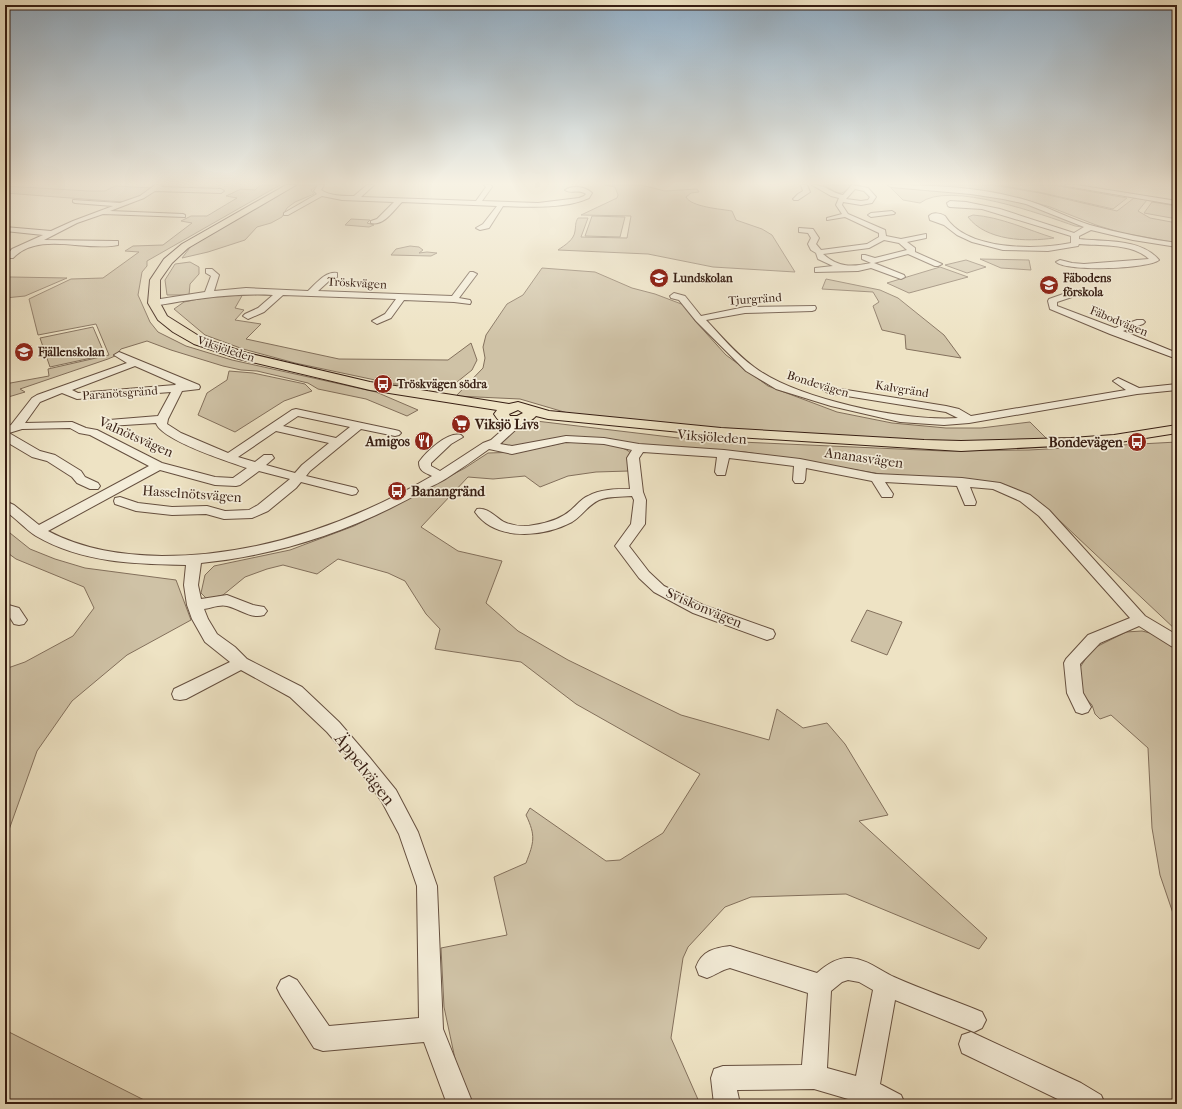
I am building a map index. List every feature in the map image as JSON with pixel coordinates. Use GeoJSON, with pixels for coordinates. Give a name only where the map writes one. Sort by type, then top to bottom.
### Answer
{"type":"FeatureCollection","features":[{"type":"Feature","properties":{"kind":"main road"},"geometry":{"type":"LineString","coordinates":[[154,303],[155,280],[168,261],[185,246],[201,237]]}},
{"type":"Feature","properties":{"kind":"main road","name":"Viksjöleden"},"geometry":{"type":"LineString","coordinates":[[154,303],[162,318],[177,329],[198,341],[243,356],[402,392],[524,417],[700,437],[962,446],[1114,439],[1177,430]]}},
{"type":"Feature","properties":{"kind":"street"},"geometry":{"type":"LineString","coordinates":[[10,256],[15,251],[43,237]]}},
{"type":"Feature","properties":{"kind":"street"},"geometry":{"type":"LineString","coordinates":[[814,237],[815,238],[812,244],[814,248],[820,252],[869,246],[883,238],[901,240],[919,237]]}},
{"type":"Feature","properties":{"kind":"street"},"geometry":{"type":"LineString","coordinates":[[968,237],[980,242],[1006,247],[1037,250],[1061,248],[1075,244],[1075,238]]}},
{"type":"Feature","properties":{"kind":"street"},"geometry":{"type":"LineString","coordinates":[[1060,262],[1069,266],[1085,267],[1136,264],[1155,260],[1151,255],[1128,247],[1071,237]]}},
{"type":"Feature","properties":{"kind":"street"},"geometry":{"type":"LineString","coordinates":[[1133,237],[1177,246]]}},
{"type":"Feature","properties":{"kind":"street"},"geometry":{"type":"LineString","coordinates":[[901,240],[912,250],[909,252]]}},
{"type":"Feature","properties":{"kind":"street"},"geometry":{"type":"LineString","coordinates":[[33,242],[115,243]]}},
{"type":"Feature","properties":{"kind":"street"},"geometry":{"type":"LineString","coordinates":[[852,247],[852,252],[901,277]]}},
{"type":"Feature","properties":{"kind":"street"},"geometry":{"type":"LineString","coordinates":[[820,252],[819,254],[821,257],[842,268]]}},
{"type":"Feature","properties":{"kind":"street"},"geometry":{"type":"LineString","coordinates":[[818,270],[842,268],[858,269],[909,252],[938,264]]}},
{"type":"Feature","properties":{"kind":"street"},"geometry":{"type":"LineString","coordinates":[[209,271],[215,274],[209,294]]}},
{"type":"Feature","properties":{"kind":"street"},"geometry":{"type":"LineString","coordinates":[[454,299],[473,274]]}},
{"type":"Feature","properties":{"kind":"street","name":"Tröskvägen"},"geometry":{"type":"LineString","coordinates":[[311,293],[327,278],[334,275]]}},
{"type":"Feature","properties":{"kind":"street","name":"Tröskvägen"},"geometry":{"type":"LineString","coordinates":[[154,303],[209,294],[246,291],[454,299],[466,302]]}},
{"type":"Feature","properties":{"kind":"street"},"geometry":{"type":"LineString","coordinates":[[248,316],[261,310],[281,292]]}},
{"type":"Feature","properties":{"kind":"street","name":"Fäbodvägen"},"geometry":{"type":"LineString","coordinates":[[1069,295],[1052,301],[1053,307],[1177,356]]}},
{"type":"Feature","properties":{"kind":"street","name":"Bondevägen"},"geometry":{"type":"LineString","coordinates":[[674,296],[682,298],[699,319],[750,369],[780,387],[835,404],[900,419],[944,422],[969,420],[1137,391],[1177,387]]}},
{"type":"Feature","properties":{"kind":"street","name":"Tröskvägen"},"geometry":{"type":"LineString","coordinates":[[378,321],[388,316],[402,297]]}},
{"type":"Feature","properties":{"kind":"street","name":"Tjurgränd"},"geometry":{"type":"LineString","coordinates":[[699,319],[745,310],[812,308]]}},
{"type":"Feature","properties":{"kind":"street"},"geometry":{"type":"LineString","coordinates":[[1114,332],[1140,322]]}},
{"type":"Feature","properties":{"kind":"street","name":"Paranötsgränd"},"geometry":{"type":"LineString","coordinates":[[119,356],[180,386]]}},
{"type":"Feature","properties":{"kind":"street","name":"Paranötsgränd"},"geometry":{"type":"LineString","coordinates":[[18,424],[36,400],[135,363]]}},
{"type":"Feature","properties":{"kind":"street"},"geometry":{"type":"LineString","coordinates":[[1118,381],[1137,391]]}},
{"type":"Feature","properties":{"kind":"street","name":"Paranötsgränd"},"geometry":{"type":"LineString","coordinates":[[162,419],[180,386]]}},
{"type":"Feature","properties":{"kind":"street","name":"Paranötsgränd"},"geometry":{"type":"LineString","coordinates":[[64,390],[77,396],[180,386],[200,388]]}},
{"type":"Feature","properties":{"kind":"street","name":"Kalvgränd"},"geometry":{"type":"LineString","coordinates":[[828,390],[946,409],[969,420]]}},
{"type":"Feature","properties":{"kind":"street"},"geometry":{"type":"LineString","coordinates":[[230,457],[296,412],[395,433]]}},
{"type":"Feature","properties":{"kind":"street"},"geometry":{"type":"LineString","coordinates":[[488,445],[488,440],[502,422],[505,414]]}},
{"type":"Feature","properties":{"kind":"street"},"geometry":{"type":"LineString","coordinates":[[5,505],[39,531],[69,546],[115,558],[161,561],[194,561],[250,552],[300,540],[345,524],[381,508],[442,476],[488,445],[495,442],[524,417]]}},
{"type":"Feature","properties":{"kind":"street"},"geometry":{"type":"LineString","coordinates":[[109,423],[162,419],[161,424],[165,430],[205,449],[256,467],[352,491]]}},
{"type":"Feature","properties":{"kind":"street"},"geometry":{"type":"LineString","coordinates":[[5,423],[18,424]]}},
{"type":"Feature","properties":{"kind":"street"},"geometry":{"type":"LineString","coordinates":[[5,431],[18,424]]}},
{"type":"Feature","properties":{"kind":"street","name":"Valnötsvägen"},"geometry":{"type":"LineString","coordinates":[[18,424],[72,425],[83,431],[92,432],[158,466],[215,481],[236,482],[256,467]]}},
{"type":"Feature","properties":{"kind":"street","name":"Hasselnötsvägen"},"geometry":{"type":"LineString","coordinates":[[120,501],[136,507],[172,511],[207,510],[224,516],[252,514],[263,508],[292,485],[306,468],[358,426]]}},
{"type":"Feature","properties":{"kind":"street"},"geometry":{"type":"LineString","coordinates":[[274,427],[338,442]]}},
{"type":"Feature","properties":{"kind":"street"},"geometry":{"type":"LineString","coordinates":[[5,436],[36,454],[51,458],[77,474],[81,480],[94,486]]}},
{"type":"Feature","properties":{"kind":"street"},"geometry":{"type":"LineString","coordinates":[[442,476],[425,468],[425,462],[447,442],[457,437]]}},
{"type":"Feature","properties":{"kind":"street","name":"Ananasvägen"},"geometry":{"type":"LineString","coordinates":[[488,445],[512,450],[566,439],[604,441],[639,448],[724,454],[800,463],[876,478],[962,482],[996,486],[1025,498],[1040,509],[1140,620],[1177,642]]}},
{"type":"Feature","properties":{"kind":"street","name":"Sviskonvägen"},"geometry":{"type":"LineString","coordinates":[[639,448],[633,458],[637,492],[640,500],[638,524],[622,546],[644,575],[660,589],[698,609],[767,634]]}},
{"type":"Feature","properties":{"kind":"street"},"geometry":{"type":"LineString","coordinates":[[720,472],[724,454]]}},
{"type":"Feature","properties":{"kind":"street"},"geometry":{"type":"LineString","coordinates":[[256,467],[268,458]]}},
{"type":"Feature","properties":{"kind":"street"},"geometry":{"type":"LineString","coordinates":[[799,480],[800,463]]}},
{"type":"Feature","properties":{"kind":"street","name":"Hasselnötsvägen"},"geometry":{"type":"LineString","coordinates":[[39,531],[158,466]]}},
{"type":"Feature","properties":{"kind":"street"},"geometry":{"type":"LineString","coordinates":[[876,478],[887,494]]}},
{"type":"Feature","properties":{"kind":"street"},"geometry":{"type":"LineString","coordinates":[[962,482],[970,502]]}},
{"type":"Feature","properties":{"kind":"street"},"geometry":{"type":"LineString","coordinates":[[482,512],[489,519],[504,528],[522,530],[539,529],[566,520],[592,498],[615,493],[637,492]]}},
{"type":"Feature","properties":{"kind":"street","name":"Äppelvägen"},"geometry":{"type":"LineString","coordinates":[[194,561],[191,585],[195,605],[200,619],[212,638],[229,650],[241,663],[296,692],[333,727],[364,763],[389,796],[408,832],[427,886],[431,1029],[460,1104]]}},
{"type":"Feature","properties":{"kind":"street"},"geometry":{"type":"LineString","coordinates":[[195,605],[227,600],[251,610],[259,611]]}},
{"type":"Feature","properties":{"kind":"street"},"geometry":{"type":"LineString","coordinates":[[5,609],[14,612],[19,620]]}},
{"type":"Feature","properties":{"kind":"street"},"geometry":{"type":"LineString","coordinates":[[1082,707],[1075,693],[1072,663],[1094,639],[1140,620]]}},
{"type":"Feature","properties":{"kind":"street"},"geometry":{"type":"LineString","coordinates":[[180,694],[241,663]]}},
{"type":"Feature","properties":{"kind":"street"},"geometry":{"type":"LineString","coordinates":[[707,967],[716,959],[730,957],[759,968],[820,985]]}},
{"type":"Feature","properties":{"kind":"street"},"geometry":{"type":"LineString","coordinates":[[814,1077],[820,985],[836,972],[848,969],[862,971],[886,985],[974,1020]]}},
{"type":"Feature","properties":{"kind":"street"},"geometry":{"type":"LineString","coordinates":[[866,1091],[886,985]]}},
{"type":"Feature","properties":{"kind":"street"},"geometry":{"type":"LineString","coordinates":[[289,988],[322,1039],[431,1029]]}},
{"type":"Feature","properties":{"kind":"street"},"geometry":{"type":"LineString","coordinates":[[971,1044],[1079,1100]]}},
{"type":"Feature","properties":{"kind":"street"},"geometry":{"type":"LineString","coordinates":[[727,1104],[723,1078],[814,1077],[866,1091],[892,1104]]}},
{"type":"Feature","properties":{"kind":"shaded area"},"geometry":{"type":"Polygon","coordinates":[[[174,237],[189,237],[147,261],[147,266],[142,272],[138,295],[150,322],[158,332],[186,346],[232,360],[376,392],[418,410],[407,416],[366,399],[318,389],[308,383],[257,371],[241,370],[223,366],[147,341],[121,349],[115,356],[108,359],[20,389],[25,392],[5,398],[5,384],[49,376],[48,369],[109,355],[96,324],[38,335],[29,299],[71,279],[103,278],[139,252],[125,251],[133,246],[163,245],[174,237]]]}},
{"type":"Feature","properties":{"kind":"shaded area"},"geometry":{"type":"Polygon","coordinates":[[[206,237],[248,237],[245,240],[208,252],[182,258],[192,245],[206,237]]]}},
{"type":"Feature","properties":{"kind":"shaded area"},"geometry":{"type":"Polygon","coordinates":[[[573,237],[627,238],[627,237],[773,237],[795,272],[713,267],[648,254],[558,250],[569,242],[573,237]]]}},
{"type":"Feature","properties":{"kind":"shaded area"},"geometry":{"type":"Polygon","coordinates":[[[1003,237],[1054,238],[1032,240],[1003,237]]]}},
{"type":"Feature","properties":{"kind":"shaded area"},"geometry":{"type":"Polygon","coordinates":[[[1143,237],[1177,237],[1177,243],[1143,237]]]}},
{"type":"Feature","properties":{"kind":"shaded area"},"geometry":{"type":"Polygon","coordinates":[[[410,246],[419,247],[423,250],[419,253],[437,253],[431,256],[391,255],[396,249],[410,246]]]}},
{"type":"Feature","properties":{"kind":"shaded area"},"geometry":{"type":"Polygon","coordinates":[[[980,259],[1029,260],[1031,270],[1001,268],[980,259]]]}},
{"type":"Feature","properties":{"kind":"shaded area"},"geometry":{"type":"Polygon","coordinates":[[[966,260],[986,267],[967,273],[945,265],[966,260]]]}},
{"type":"Feature","properties":{"kind":"shaded area"},"geometry":{"type":"Polygon","coordinates":[[[190,262],[199,267],[199,274],[190,284],[189,295],[167,295],[165,280],[175,264],[190,262]]]}},
{"type":"Feature","properties":{"kind":"shaded area"},"geometry":{"type":"Polygon","coordinates":[[[940,267],[968,277],[909,293],[887,283],[940,267]]]}},
{"type":"Feature","properties":{"kind":"shaded area"},"geometry":{"type":"Polygon","coordinates":[[[542,268],[595,272],[632,288],[655,294],[684,305],[696,322],[726,355],[768,386],[837,412],[892,423],[946,428],[981,428],[1030,422],[1047,439],[1007,442],[901,440],[723,430],[571,414],[520,399],[456,396],[483,368],[485,358],[483,347],[486,335],[507,304],[523,295],[542,268]]]}},
{"type":"Feature","properties":{"kind":"shaded area"},"geometry":{"type":"Polygon","coordinates":[[[5,277],[67,278],[25,296],[5,298],[5,277]]]}},
{"type":"Feature","properties":{"kind":"shaded area"},"geometry":{"type":"Polygon","coordinates":[[[826,279],[880,290],[898,298],[944,335],[961,358],[906,349],[905,335],[882,330],[873,306],[879,302],[873,292],[822,289],[826,279]]]}},
{"type":"Feature","properties":{"kind":"shaded area"},"geometry":{"type":"Polygon","coordinates":[[[243,294],[235,308],[244,310],[235,320],[261,324],[246,339],[339,359],[448,360],[471,343],[477,360],[472,370],[452,386],[394,384],[295,363],[243,349],[205,335],[174,309],[184,302],[209,297],[243,294]]]}},
{"type":"Feature","properties":{"kind":"shaded area"},"geometry":{"type":"Polygon","coordinates":[[[93,327],[105,355],[50,367],[40,338],[93,327]]]}},
{"type":"Feature","properties":{"kind":"shaded area"},"geometry":{"type":"Polygon","coordinates":[[[229,371],[253,373],[305,384],[312,391],[284,401],[235,432],[198,415],[207,393],[227,380],[229,371]]]}},
{"type":"Feature","properties":{"kind":"shaded area"},"geometry":{"type":"Polygon","coordinates":[[[536,421],[695,440],[944,451],[1029,450],[1177,442],[1177,631],[1042,504],[1025,494],[1000,486],[887,475],[745,452],[665,448],[566,437],[512,447],[503,445],[501,440],[513,429],[520,424],[536,421]]]}},
{"type":"Feature","properties":{"kind":"shaded area"},"geometry":{"type":"Polygon","coordinates":[[[567,442],[610,444],[626,450],[632,454],[629,471],[596,472],[568,476],[540,487],[525,476],[493,479],[468,477],[421,527],[458,551],[502,561],[486,603],[518,631],[568,660],[681,715],[769,740],[777,709],[803,728],[827,723],[845,744],[888,815],[859,821],[987,938],[979,949],[846,894],[751,897],[725,907],[688,947],[683,958],[671,1038],[700,1104],[473,1104],[461,1087],[444,1007],[441,948],[507,935],[494,877],[526,863],[533,839],[533,834],[526,815],[530,808],[606,861],[620,860],[663,833],[700,774],[576,704],[521,662],[435,649],[440,629],[426,614],[405,581],[388,573],[338,559],[317,574],[283,565],[245,577],[223,595],[207,599],[201,593],[205,575],[214,566],[290,550],[354,526],[465,468],[488,453],[520,452],[567,442]]]}},
{"type":"Feature","properties":{"kind":"shaded area"},"geometry":{"type":"Polygon","coordinates":[[[5,529],[30,549],[55,559],[85,568],[176,580],[191,620],[127,655],[72,701],[37,751],[5,841],[5,669],[25,662],[73,636],[94,608],[84,587],[16,559],[5,551],[5,529]]]}},
{"type":"Feature","properties":{"kind":"shaded area"},"geometry":{"type":"Polygon","coordinates":[[[867,610],[902,622],[887,655],[851,641],[867,610]]]}},
{"type":"Feature","properties":{"kind":"shaded area"},"geometry":{"type":"Polygon","coordinates":[[[1142,631],[1150,633],[1177,647],[1177,925],[1160,875],[1152,828],[1148,748],[1111,715],[1100,719],[1095,714],[1092,705],[1081,693],[1079,669],[1092,649],[1126,632],[1142,631]]]}},
{"type":"Feature","properties":{"kind":"shaded area"},"geometry":{"type":"Polygon","coordinates":[[[5,1030],[152,1104],[5,1104],[5,1030]]]}},
{"type":"Feature","properties":{"kind":"place","name":"Lundskolan"},"geometry":{"type":"Point","coordinates":[659,278]}},
{"type":"Feature","properties":{"kind":"place","name":"Fäbodens förskola"},"geometry":{"type":"Point","coordinates":[1049,285]}},
{"type":"Feature","properties":{"kind":"place","name":"Fjällenskolan"},"geometry":{"type":"Point","coordinates":[24,352]}},
{"type":"Feature","properties":{"kind":"place","name":"Tröskvägen södra"},"geometry":{"type":"Point","coordinates":[383,384]}},
{"type":"Feature","properties":{"kind":"place","name":"Viksjö Livs"},"geometry":{"type":"Point","coordinates":[461,424]}},
{"type":"Feature","properties":{"kind":"place","name":"Amigos"},"geometry":{"type":"Point","coordinates":[424,441]}},
{"type":"Feature","properties":{"kind":"place","name":"Bondevägen"},"geometry":{"type":"Point","coordinates":[1137,442]}},
{"type":"Feature","properties":{"kind":"place","name":"Banangränd"},"geometry":{"type":"Point","coordinates":[397,491]}}]}
